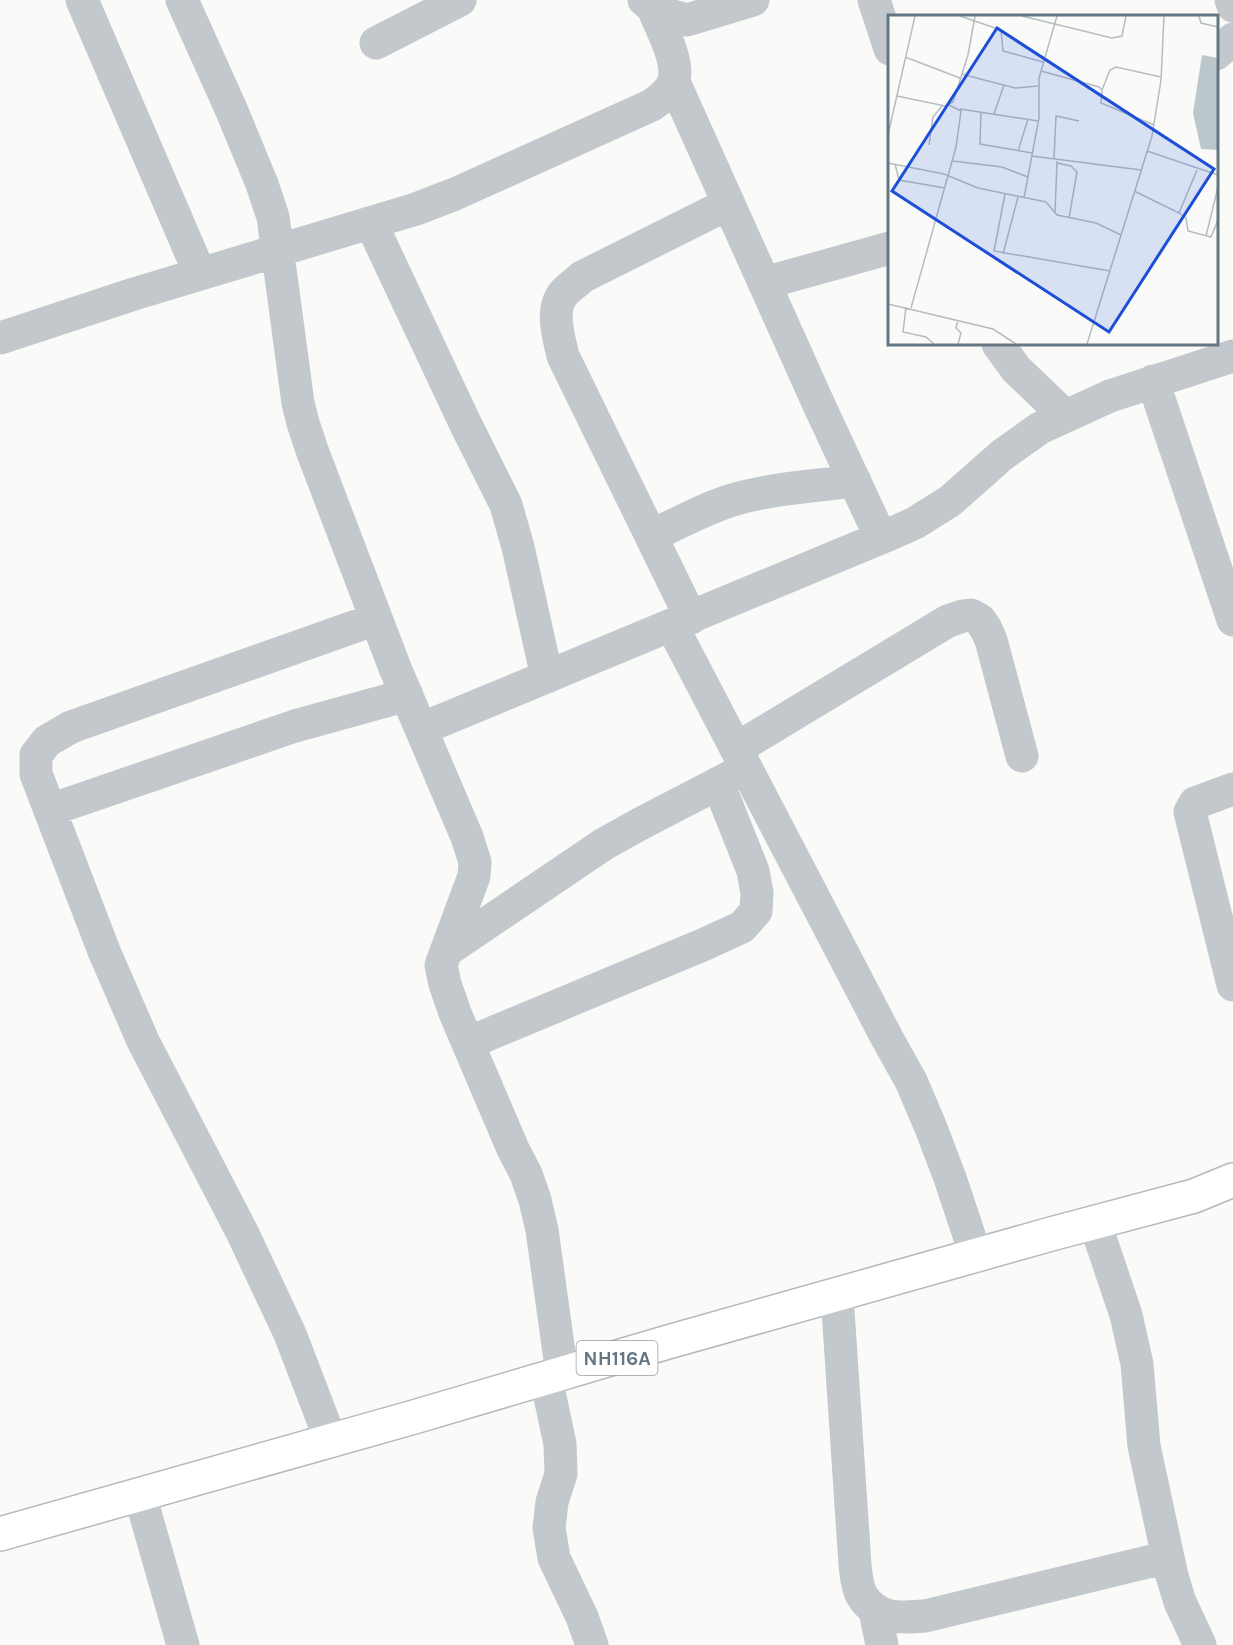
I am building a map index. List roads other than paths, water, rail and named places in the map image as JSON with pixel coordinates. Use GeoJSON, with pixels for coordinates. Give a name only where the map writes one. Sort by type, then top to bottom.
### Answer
{"type":"FeatureCollection","features":[{"type":"Feature","properties":{"kind":"highway","name":"NH116A"},"geometry":{"type":"LineString","coordinates":[[0,1534],[1194,1196],[1233,1180]]}},
{"type":"Feature","properties":{"kind":"street"},"geometry":{"type":"LineString","coordinates":[[82,0],[200,274]]}},
{"type":"Feature","properties":{"kind":"street"},"geometry":{"type":"LineString","coordinates":[[182,0],[231,109],[262,184],[273,218],[298,403],[303,423],[376,618],[467,837],[475,862],[474,876],[441,965],[445,984],[468,1044],[526,1174],[542,1230],[561,1474],[552,1502],[549,1528],[554,1558],[582,1617],[592,1645]]}},
{"type":"Feature","properties":{"kind":"street"},"geometry":{"type":"LineString","coordinates":[[376,43],[460,0]]}},
{"type":"Feature","properties":{"kind":"street"},"geometry":{"type":"LineString","coordinates":[[649,4],[669,15],[687,20],[753,0]]}},
{"type":"Feature","properties":{"kind":"street"},"geometry":{"type":"LineString","coordinates":[[874,0],[888,43]]}},
{"type":"Feature","properties":{"kind":"street"},"geometry":{"type":"LineString","coordinates":[[1232,0],[1233,6]]}},
{"type":"Feature","properties":{"kind":"street"},"geometry":{"type":"LineString","coordinates":[[649,4],[675,64],[674,82],[881,538]]}},
{"type":"Feature","properties":{"kind":"street"},"geometry":{"type":"LineString","coordinates":[[1218,52],[1233,39]]}},
{"type":"Feature","properties":{"kind":"street"},"geometry":{"type":"LineString","coordinates":[[0,338],[277,250],[416,209],[455,194],[652,105],[665,95],[674,82]]}},
{"type":"Feature","properties":{"kind":"street"},"geometry":{"type":"LineString","coordinates":[[468,1044],[742,927],[756,911],[757,893],[734,767],[651,536],[563,356],[556,328],[557,311],[562,295],[582,277],[728,204]]}},
{"type":"Feature","properties":{"kind":"street"},"geometry":{"type":"LineString","coordinates":[[371,223],[506,505],[518,547],[547,677]]}},
{"type":"Feature","properties":{"kind":"street"},"geometry":{"type":"LineString","coordinates":[[764,283],[888,249]]}},
{"type":"Feature","properties":{"kind":"street"},"geometry":{"type":"LineString","coordinates":[[999,345],[1016,369],[1065,416]]}},
{"type":"Feature","properties":{"kind":"street"},"geometry":{"type":"LineString","coordinates":[[421,729],[915,523],[950,501],[1010,449],[1040,428],[1110,396],[1153,381],[1216,354]]}},
{"type":"Feature","properties":{"kind":"street"},"geometry":{"type":"LineString","coordinates":[[1153,381],[1233,620]]}},
{"type":"Feature","properties":{"kind":"street"},"geometry":{"type":"LineString","coordinates":[[651,536],[737,498],[855,481]]}},
{"type":"Feature","properties":{"kind":"street"},"geometry":{"type":"LineString","coordinates":[[446,951],[603,844],[734,767],[948,621],[971,615],[980,620],[991,640],[1022,756]]}},
{"type":"Feature","properties":{"kind":"street"},"geometry":{"type":"LineString","coordinates":[[331,1441],[290,1334],[243,1234],[143,1041],[104,951],[36,774],[36,755],[47,741],[71,727],[376,618]]}},
{"type":"Feature","properties":{"kind":"street"},"geometry":{"type":"LineString","coordinates":[[50,810],[295,726],[407,695]]}},
{"type":"Feature","properties":{"kind":"street"},"geometry":{"type":"LineString","coordinates":[[734,767],[911,1081],[950,1178],[976,1256]]}},
{"type":"Feature","properties":{"kind":"street"},"geometry":{"type":"LineString","coordinates":[[1233,789],[1196,803],[1190,812],[1233,985]]}},
{"type":"Feature","properties":{"kind":"street"},"geometry":{"type":"LineString","coordinates":[[1095,1223],[1126,1315],[1135,1354],[1144,1446],[1168,1557],[1180,1602],[1200,1645]]}},
{"type":"Feature","properties":{"kind":"street"},"geometry":{"type":"LineString","coordinates":[[837,1296],[855,1565],[860,1593],[875,1611],[882,1645]]}},
{"type":"Feature","properties":{"kind":"street"},"geometry":{"type":"LineString","coordinates":[[140,1495],[183,1645]]}},
{"type":"Feature","properties":{"kind":"street"},"geometry":{"type":"LineString","coordinates":[[875,1611],[899,1618],[925,1616],[1168,1557]]}}]}
